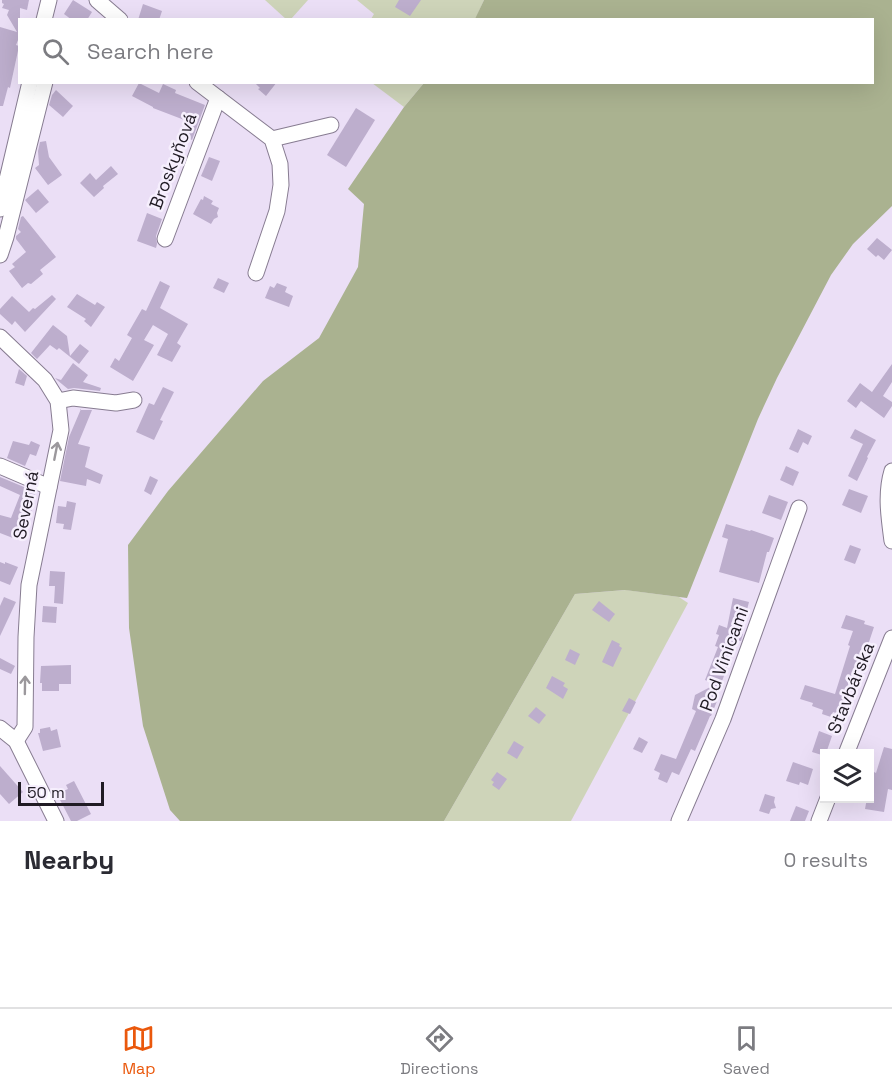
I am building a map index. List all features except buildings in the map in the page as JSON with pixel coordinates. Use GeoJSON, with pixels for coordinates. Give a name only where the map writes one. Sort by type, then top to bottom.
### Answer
{"type":"FeatureCollection","features":[{"type":"Feature","properties":{"kind":"street"},"geometry":{"type":"LineString","coordinates":[[44,18],[49,0]]}},
{"type":"Feature","properties":{"kind":"street"},"geometry":{"type":"LineString","coordinates":[[97,0],[118,18]]}},
{"type":"Feature","properties":{"kind":"street"},"geometry":{"type":"LineString","coordinates":[[0,209],[30,84]]}},
{"type":"Feature","properties":{"kind":"street"},"geometry":{"type":"LineString","coordinates":[[0,255],[44,84]]}},
{"type":"Feature","properties":{"kind":"street","name":"Broskyňová"},"geometry":{"type":"LineString","coordinates":[[200,84],[272,139]]}},
{"type":"Feature","properties":{"kind":"street","name":"Broskyňová"},"geometry":{"type":"LineString","coordinates":[[165,238],[218,98]]}},
{"type":"Feature","properties":{"kind":"street"},"geometry":{"type":"LineString","coordinates":[[256,273],[278,211],[281,185],[280,164],[272,139],[331,124]]}},
{"type":"Feature","properties":{"kind":"street"},"geometry":{"type":"LineString","coordinates":[[0,337],[45,380],[58,400],[73,398],[116,403],[134,400]]}},
{"type":"Feature","properties":{"kind":"street","name":"Severná"},"geometry":{"type":"LineString","coordinates":[[16,741],[25,727],[29,585],[61,430],[58,400]]}},
{"type":"Feature","properties":{"kind":"street"},"geometry":{"type":"LineString","coordinates":[[0,466],[49,487]]}},
{"type":"Feature","properties":{"kind":"street"},"geometry":{"type":"LineString","coordinates":[[892,471],[888,482],[888,512],[892,541]]}},
{"type":"Feature","properties":{"kind":"street","name":"Pod Vinicami"},"geometry":{"type":"LineString","coordinates":[[679,821],[723,719],[799,508]]}},
{"type":"Feature","properties":{"kind":"street","name":"Stavbárska"},"geometry":{"type":"LineString","coordinates":[[848,749],[892,638]]}},
{"type":"Feature","properties":{"kind":"street"},"geometry":{"type":"LineString","coordinates":[[0,728],[16,741],[56,821]]}},
{"type":"Feature","properties":{"kind":"street"},"geometry":{"type":"LineString","coordinates":[[819,821],[826,803]]}},
{"type":"Feature","properties":{"kind":"green space"},"geometry":{"type":"Polygon","coordinates":[[[265,0],[308,0],[292,18],[285,18],[265,0]]]}},
{"type":"Feature","properties":{"kind":"green space"},"geometry":{"type":"Polygon","coordinates":[[[357,0],[484,0],[476,18],[372,18],[374,14],[357,0]]]}},
{"type":"Feature","properties":{"kind":"green space"},"geometry":{"type":"Polygon","coordinates":[[[484,0],[892,0],[892,206],[853,244],[831,275],[777,378],[758,419],[687,598],[625,590],[575,594],[444,821],[180,821],[170,810],[143,726],[129,628],[128,545],[168,491],[263,381],[319,338],[358,267],[364,204],[348,189],[404,107],[423,84],[874,84],[874,18],[475,18],[484,0]]]}},
{"type":"Feature","properties":{"kind":"green space"},"geometry":{"type":"Polygon","coordinates":[[[373,84],[423,84],[404,107],[373,84]]]}},
{"type":"Feature","properties":{"kind":"green space"},"geometry":{"type":"Polygon","coordinates":[[[626,590],[679,597],[688,603],[571,821],[444,821],[575,594],[626,590]]]}}]}
